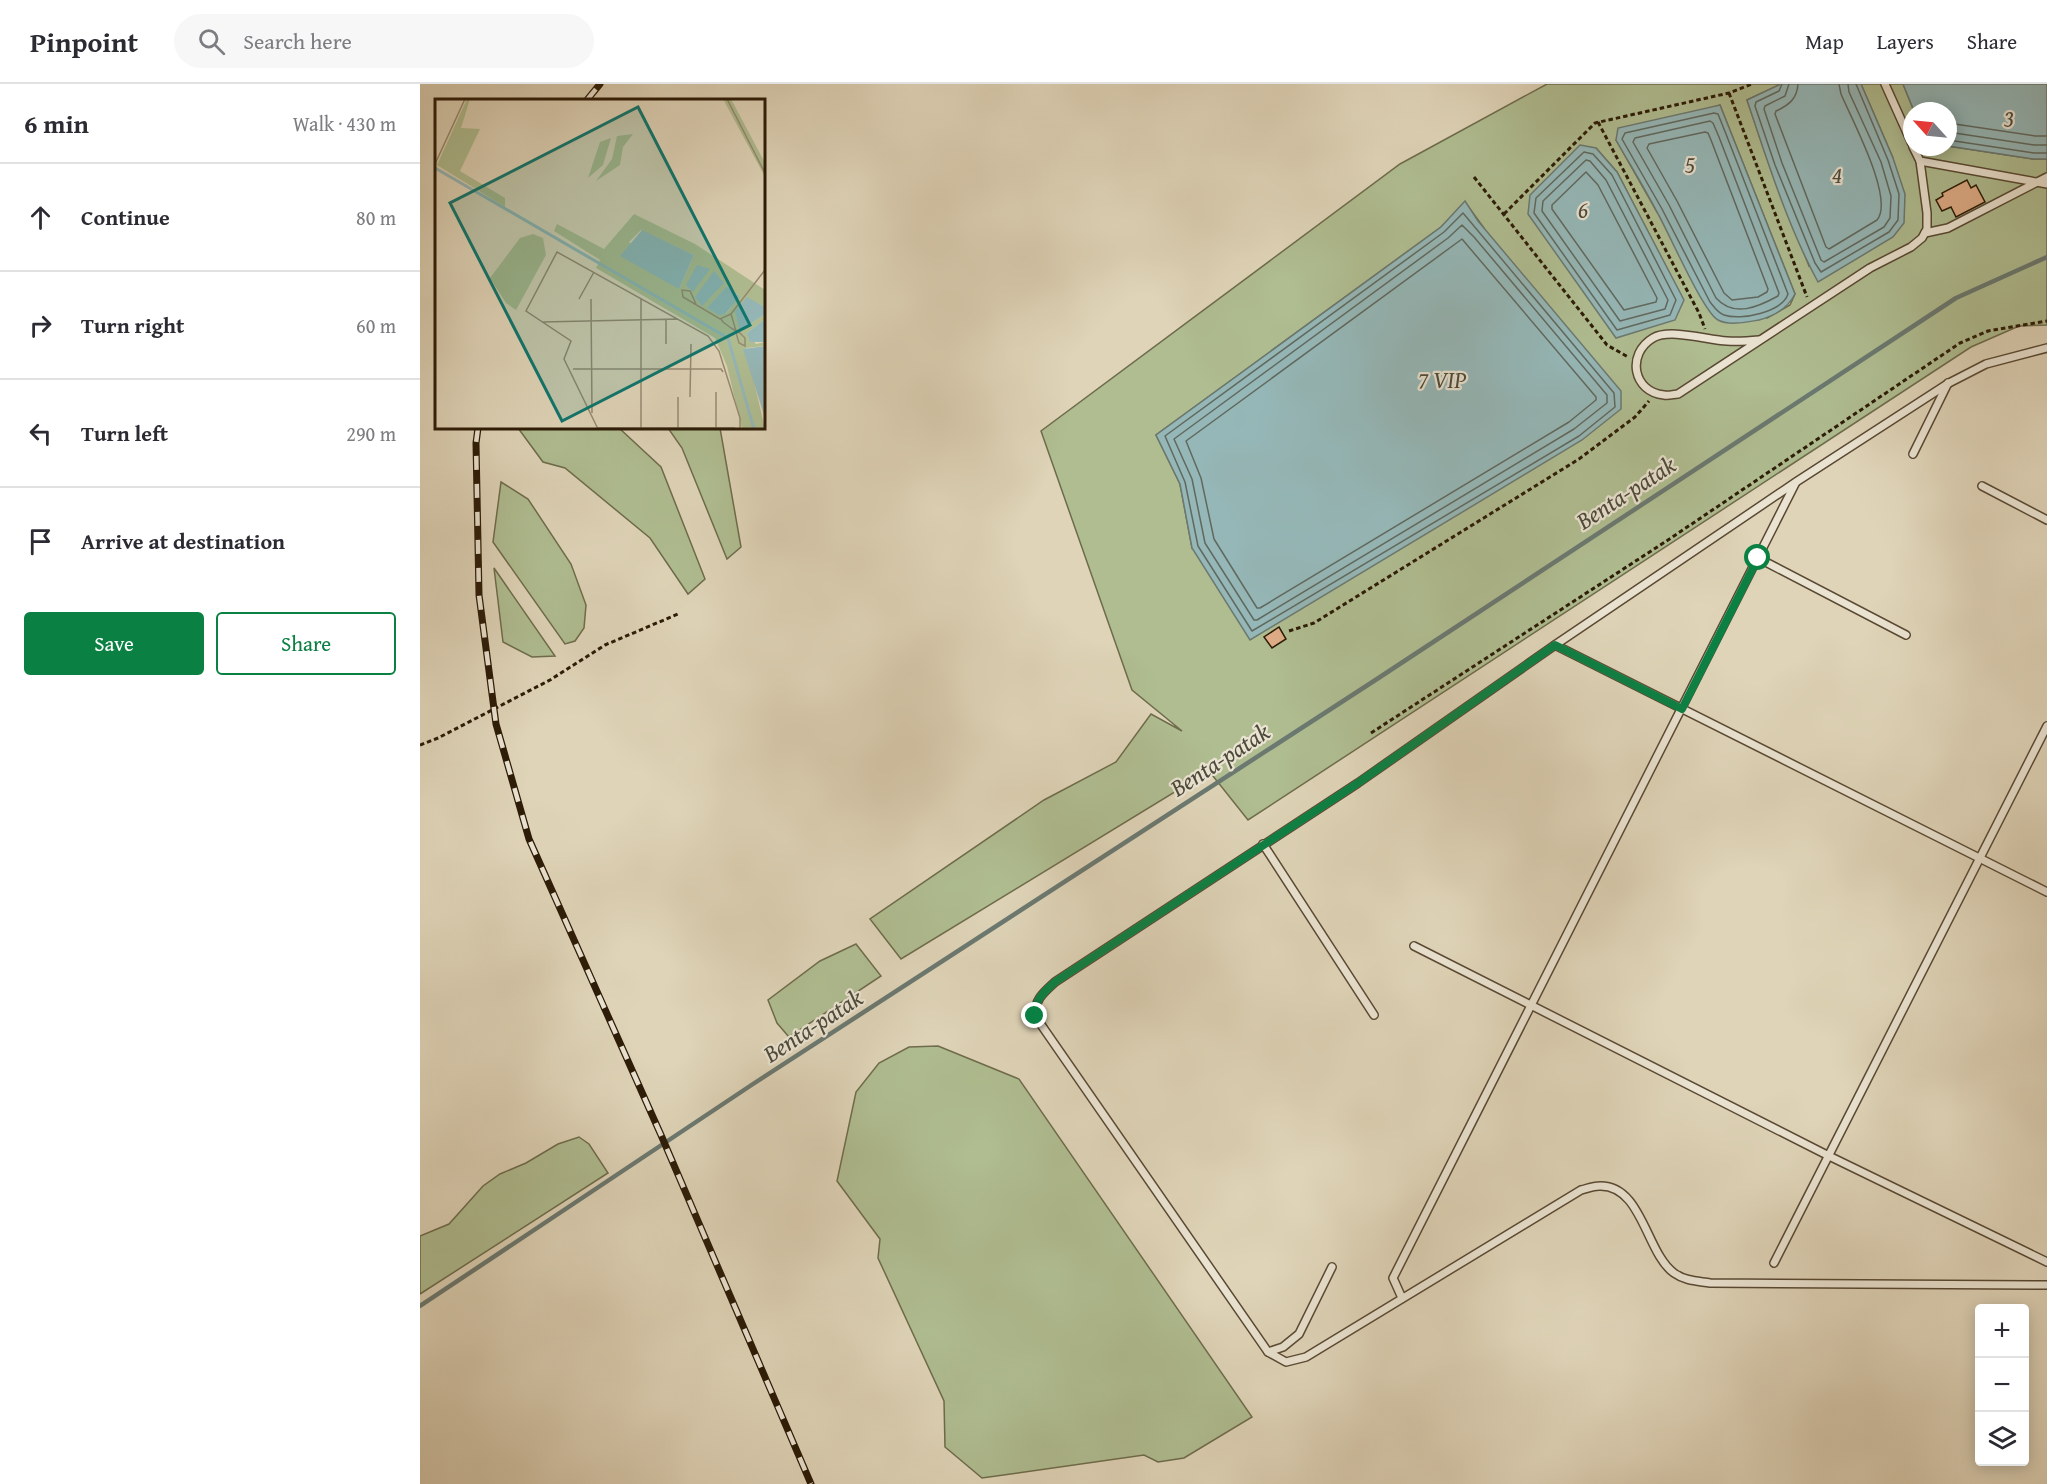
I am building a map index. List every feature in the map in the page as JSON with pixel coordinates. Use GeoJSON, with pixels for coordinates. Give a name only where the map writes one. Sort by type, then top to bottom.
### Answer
{"type":"FeatureCollection","features":[{"type":"Feature","properties":{"kind":"lane"},"geometry":{"type":"LineString","coordinates":[[1885,84],[1903,124]]}},
{"type":"Feature","properties":{"kind":"lane"},"geometry":{"type":"LineString","coordinates":[[1759,340],[1727,342],[1664,334],[1653,338],[1640,349],[1635,362],[1638,377],[1647,389],[1664,395],[1678,394],[1870,268],[1911,247],[1922,238],[1927,229],[1927,213],[1918,156]]}},
{"type":"Feature","properties":{"kind":"lane"},"geometry":{"type":"LineString","coordinates":[[1920,161],[2047,184]]}},
{"type":"Feature","properties":{"kind":"lane"},"geometry":{"type":"LineString","coordinates":[[1925,233],[1948,228],[2047,177]]}},
{"type":"Feature","properties":{"kind":"lane"},"geometry":{"type":"LineString","coordinates":[[2047,348],[1986,364],[1949,382],[1555,645],[1367,777],[1055,982],[1035,1005],[1035,1016],[1268,1352],[1286,1362],[1306,1357],[1581,1190],[1600,1185],[1617,1190],[1631,1202],[1663,1262],[1674,1273],[1688,1280],[1710,1283],[2047,1286]]}},
{"type":"Feature","properties":{"kind":"lane"},"geometry":{"type":"LineString","coordinates":[[1913,454],[1949,382]]}},
{"type":"Feature","properties":{"kind":"lane"},"geometry":{"type":"LineString","coordinates":[[1402,1298],[1393,1278],[1796,482]]}},
{"type":"Feature","properties":{"kind":"lane"},"geometry":{"type":"LineString","coordinates":[[1982,486],[2047,520]]}},
{"type":"Feature","properties":{"kind":"lane"},"geometry":{"type":"LineString","coordinates":[[1758,558],[1906,635]]}},
{"type":"Feature","properties":{"kind":"lane"},"geometry":{"type":"LineString","coordinates":[[1555,645],[2047,892]]}},
{"type":"Feature","properties":{"kind":"lane"},"geometry":{"type":"LineString","coordinates":[[1774,1263],[2047,726]]}},
{"type":"Feature","properties":{"kind":"lane"},"geometry":{"type":"LineString","coordinates":[[1263,844],[1374,1015]]}},
{"type":"Feature","properties":{"kind":"lane"},"geometry":{"type":"LineString","coordinates":[[1414,946],[1829,1156],[2047,1262]]}},
{"type":"Feature","properties":{"kind":"lane"},"geometry":{"type":"LineString","coordinates":[[1268,1352],[1283,1347],[1299,1334],[1332,1267]]}},
{"type":"Feature","properties":{"kind":"path"},"geometry":{"type":"LineString","coordinates":[[1504,214],[1595,123],[1729,93],[1752,84]]}},
{"type":"Feature","properties":{"kind":"path"},"geometry":{"type":"LineString","coordinates":[[1729,93],[1811,307]]}},
{"type":"Feature","properties":{"kind":"path"},"geometry":{"type":"LineString","coordinates":[[1598,122],[1699,313],[1708,339]]}},
{"type":"Feature","properties":{"kind":"path"},"geometry":{"type":"LineString","coordinates":[[1474,177],[1607,345],[1635,362]]}},
{"type":"Feature","properties":{"kind":"path"},"geometry":{"type":"LineString","coordinates":[[1371,733],[1668,540],[1960,343],[1988,331],[2047,321]]}},
{"type":"Feature","properties":{"kind":"path"},"geometry":{"type":"LineString","coordinates":[[1289,631],[1314,622],[1579,459],[1635,417],[1656,392]]}},
{"type":"Feature","properties":{"kind":"path"},"geometry":{"type":"LineString","coordinates":[[420,745],[550,680],[605,645],[678,614]]}},
{"type":"Feature","properties":{"kind":"green space"},"geometry":{"type":"Polygon","coordinates":[[[1547,84],[1781,84],[1747,100],[1770,167],[1809,266],[1893,158],[1861,84],[1903,84],[1910,102],[1903,102],[1903,156],[1957,156],[1957,147],[2047,159],[2047,325],[2019,326],[1971,347],[1248,820],[1209,771],[901,959],[870,919],[1044,800],[1116,762],[1151,714],[1182,731],[1132,690],[1041,431],[1400,164],[1547,84]],[[1720,105],[1616,140],[1657,212],[1767,318],[1790,305],[1795,294],[1720,105]],[[1596,148],[1683,300],[1617,172],[1596,148]],[[1465,202],[1441,227],[1156,435],[1180,484],[1192,548],[1484,228],[1465,202]]]}},
{"type":"Feature","properties":{"kind":"green space"},"geometry":{"type":"Polygon","coordinates":[[[519,429],[620,429],[661,467],[705,579],[688,594],[650,538],[565,468],[543,462],[519,429]]]}},
{"type":"Feature","properties":{"kind":"green space"},"geometry":{"type":"Polygon","coordinates":[[[669,429],[720,429],[741,547],[727,559],[682,448],[669,429]]]}},
{"type":"Feature","properties":{"kind":"green space"},"geometry":{"type":"Polygon","coordinates":[[[501,482],[528,499],[571,564],[586,605],[584,628],[575,641],[565,644],[493,542],[501,482]]]}},
{"type":"Feature","properties":{"kind":"green space"},"geometry":{"type":"Polygon","coordinates":[[[494,568],[555,656],[532,657],[503,642],[494,568]]]}},
{"type":"Feature","properties":{"kind":"green space"},"geometry":{"type":"Polygon","coordinates":[[[856,944],[881,976],[789,1037],[777,1023],[768,1000],[820,961],[856,944]]]}},
{"type":"Feature","properties":{"kind":"green space"},"geometry":{"type":"Polygon","coordinates":[[[938,1046],[1019,1079],[1252,1417],[1184,1458],[1158,1462],[1144,1455],[982,1478],[945,1447],[944,1401],[878,1258],[880,1239],[837,1181],[856,1092],[879,1063],[909,1047],[938,1046]]]}},
{"type":"Feature","properties":{"kind":"green space"},"geometry":{"type":"Polygon","coordinates":[[[579,1137],[589,1144],[608,1173],[420,1294],[420,1236],[449,1224],[483,1186],[500,1174],[526,1163],[558,1144],[579,1137]]]}},
{"type":"Feature","properties":{"kind":"water","name":"4"},"geometry":{"type":"Polygon","coordinates":[[[1781,84],[1861,84],[1893,158],[1905,194],[1904,223],[1893,237],[1818,282],[1788,216],[1747,100],[1781,84]]]}},
{"type":"Feature","properties":{"kind":"water","name":"3"},"geometry":{"type":"Polygon","coordinates":[[[1903,84],[2047,84],[2047,159],[1957,147],[1957,102],[1910,102],[1903,84]]]}},
{"type":"Feature","properties":{"kind":"water","name":"5"},"geometry":{"type":"Polygon","coordinates":[[[1720,105],[1795,294],[1789,303],[1775,314],[1759,320],[1738,323],[1718,320],[1704,302],[1616,140],[1618,128],[1720,105]]]}},
{"type":"Feature","properties":{"kind":"water","name":"6"},"geometry":{"type":"Polygon","coordinates":[[[1580,145],[1596,148],[1617,172],[1684,300],[1675,320],[1616,338],[1528,214],[1530,195],[1580,145]]]}},
{"type":"Feature","properties":{"kind":"water","name":"7 VIP"},"geometry":{"type":"Polygon","coordinates":[[[1465,201],[1478,221],[1621,391],[1621,409],[1582,440],[1250,640],[1192,548],[1180,484],[1156,435],[1441,227],[1465,201]]]}},
{"type":"Feature","properties":{"kind":"building"},"geometry":{"type":"Polygon","coordinates":[[[1967,180],[1971,188],[1976,185],[1985,202],[1956,217],[1951,207],[1942,211],[1936,200],[1943,196],[1942,193],[1967,180]]]}},
{"type":"Feature","properties":{"kind":"building"},"geometry":{"type":"Polygon","coordinates":[[[1279,627],[1286,639],[1272,648],[1264,637],[1279,627]]]}},
{"type":"Feature","properties":{"kind":"waterway","name":"Benta-patak"},"geometry":{"type":"LineString","coordinates":[[420,1306],[753,1084],[1377,679],[1956,298],[2047,257]]}},
{"type":"Feature","properties":{"kind":"railway"},"geometry":{"type":"LineString","coordinates":[[588,99],[600,84]]}},
{"type":"Feature","properties":{"kind":"railway"},"geometry":{"type":"LineString","coordinates":[[478,429],[476,443],[479,595],[496,724],[529,839],[661,1135],[811,1484]]}},
{"type":"Feature","properties":{"kind":"route"},"geometry":{"type":"LineString","coordinates":[[1035,1016],[1035,1005],[1055,982],[1358,783],[1555,645],[1682,709],[1758,558]]}}]}
